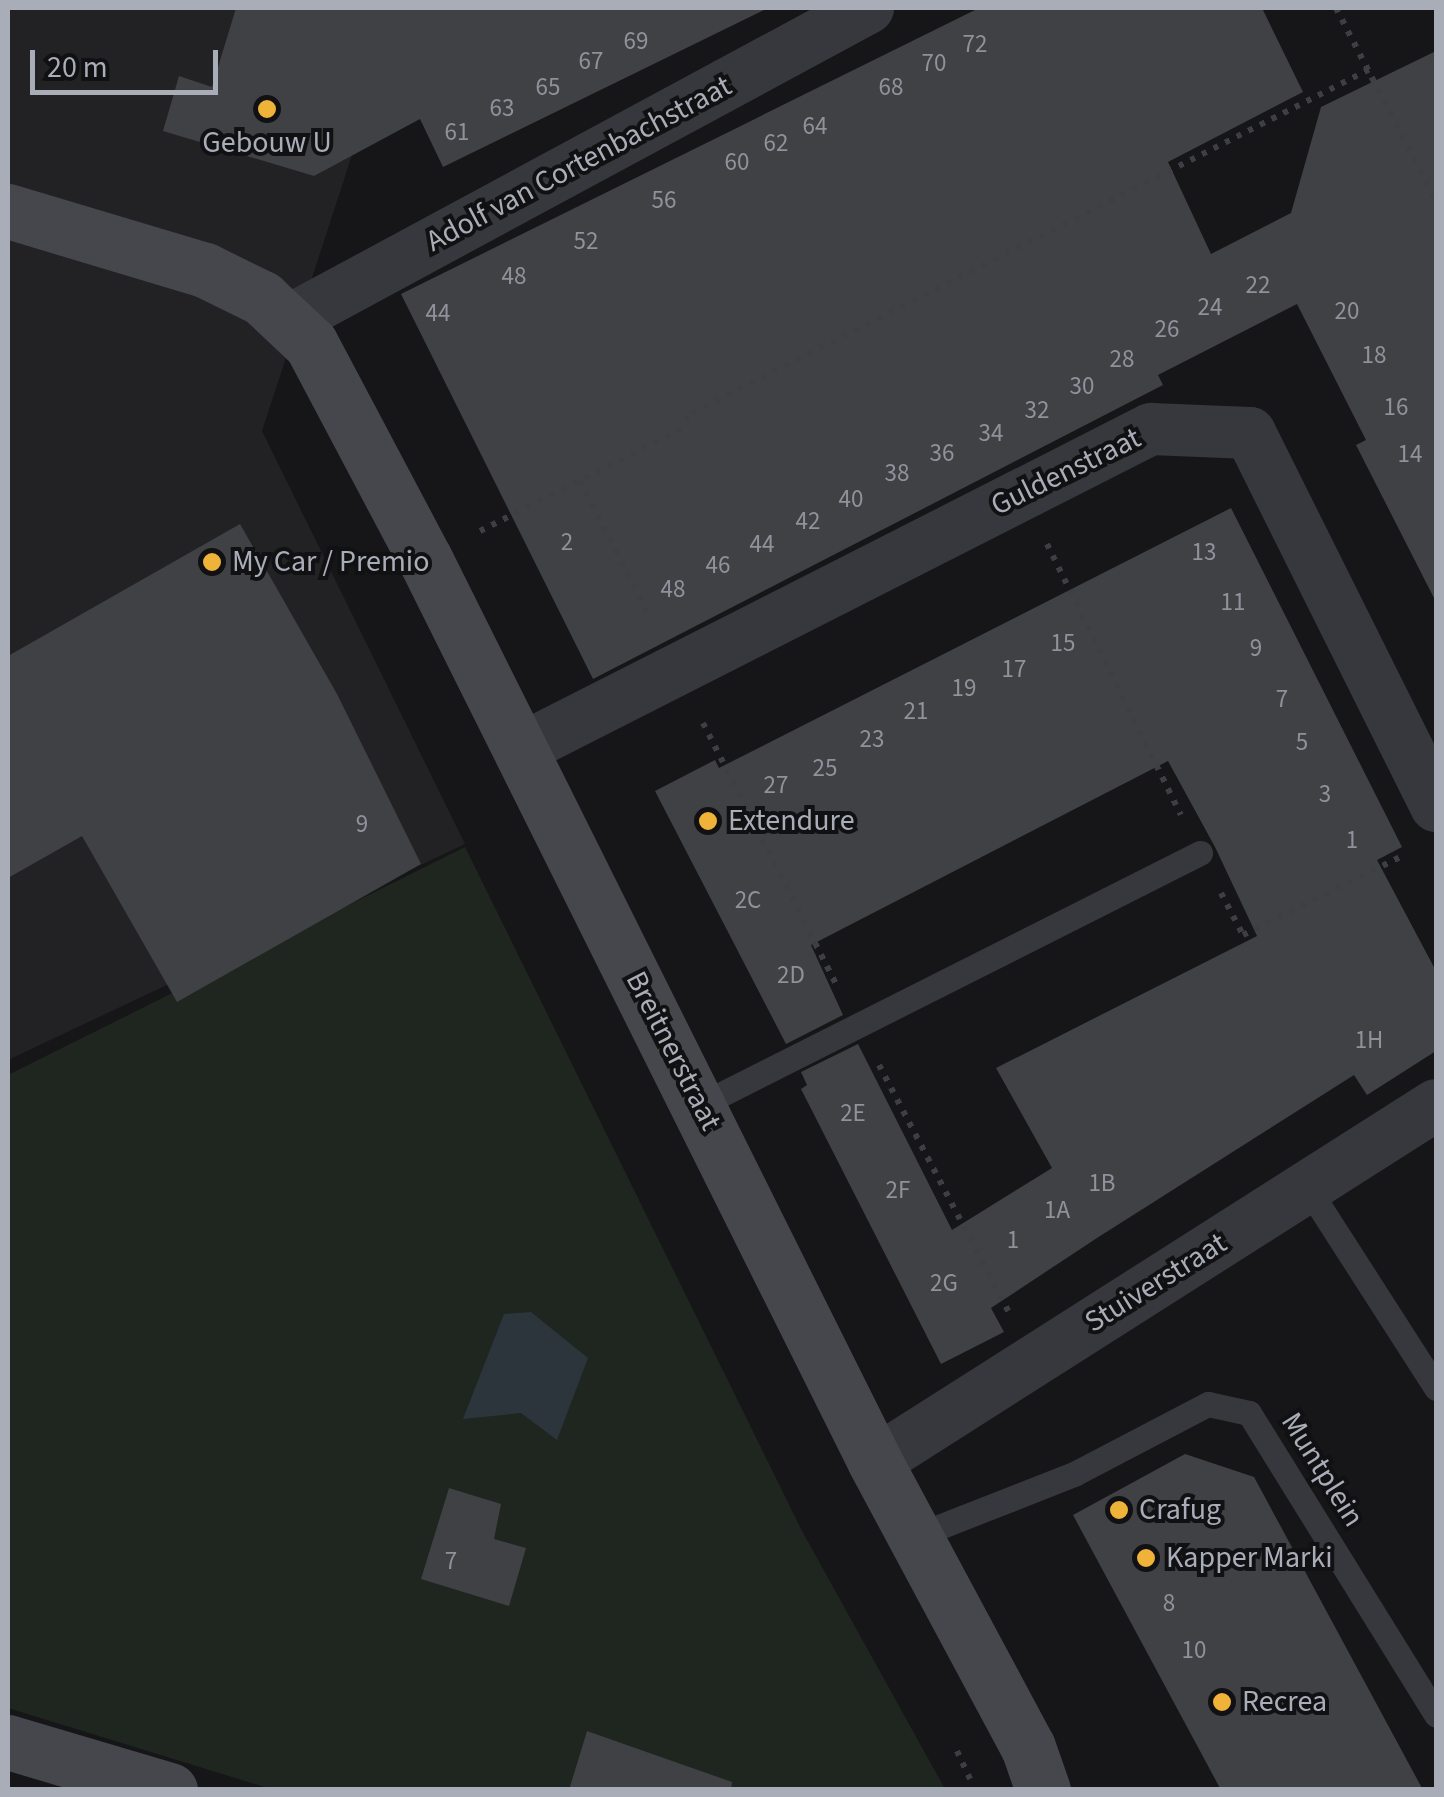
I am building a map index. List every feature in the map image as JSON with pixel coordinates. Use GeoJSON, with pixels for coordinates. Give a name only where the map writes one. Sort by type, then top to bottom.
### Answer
{"type":"FeatureCollection","features":[{"type":"Feature","properties":{"kind":"street","name":"Adolf van Cortenbachstraat"},"geometry":{"type":"LineString","coordinates":[[290,320],[836,15]]}},
{"type":"Feature","properties":{"kind":"street"},"geometry":{"type":"LineString","coordinates":[[8,211],[204,270],[290,320]]}},
{"type":"Feature","properties":{"kind":"street","name":"Breitnerstraat"},"geometry":{"type":"LineString","coordinates":[[290,320],[328,372],[425,559],[876,1462],[1028,1747],[1043,1790]]}},
{"type":"Feature","properties":{"kind":"street","name":"Guldenstraat"},"geometry":{"type":"LineString","coordinates":[[521,750],[1151,430],[1250,433],[1428,827]]}},
{"type":"Feature","properties":{"kind":"street","name":"Stuiverstraat"},"geometry":{"type":"LineString","coordinates":[[876,1462],[1436,1106]]}},
{"type":"Feature","properties":{"kind":"street"},"geometry":{"type":"LineString","coordinates":[[8,1742],[170,1790]]}},
{"type":"Feature","properties":{"kind":"lane"},"geometry":{"type":"LineString","coordinates":[[700,1105],[1200,852]]}},
{"type":"Feature","properties":{"kind":"lane"},"geometry":{"type":"LineString","coordinates":[[1307,1188],[1436,1388]]}},
{"type":"Feature","properties":{"kind":"lane","name":"Muntplein"},"geometry":{"type":"LineString","coordinates":[[916,1536],[1074,1474],[1208,1404],[1249,1413],[1436,1715]]}},
{"type":"Feature","properties":{"kind":"path"},"geometry":{"type":"LineString","coordinates":[[1336,8],[1436,202]]}},
{"type":"Feature","properties":{"kind":"path"},"geometry":{"type":"LineString","coordinates":[[425,559],[678,431],[692,413],[1370,69]]}},
{"type":"Feature","properties":{"kind":"path"},"geometry":{"type":"LineString","coordinates":[[580,480],[858,1026],[1035,1360]]}},
{"type":"Feature","properties":{"kind":"path"},"geometry":{"type":"LineString","coordinates":[[1022,494],[1244,936],[1428,827]]}},
{"type":"Feature","properties":{"kind":"shaded area"},"geometry":{"type":"Polygon","coordinates":[[[8,8],[400,8],[262,431],[465,844],[8,1060],[8,8]]]}},
{"type":"Feature","properties":{"kind":"shaded area"},"geometry":{"type":"Polygon","coordinates":[[[465,847],[802,1531],[945,1789],[271,1789],[8,1708],[8,1075],[465,847]]]}},
{"type":"Feature","properties":{"kind":"shaded area"},"geometry":{"type":"Polygon","coordinates":[[[531,1312],[588,1358],[557,1440],[521,1413],[463,1419],[504,1314],[531,1312]]]}},
{"type":"Feature","properties":{"kind":"building"},"geometry":{"type":"Polygon","coordinates":[[[236,8],[768,8],[443,167],[420,119],[314,176],[163,131],[179,76],[212,87],[236,8]]]}},
{"type":"Feature","properties":{"kind":"building"},"geometry":{"type":"Polygon","coordinates":[[[979,8],[1262,8],[1303,92],[1168,162],[1211,254],[1291,213],[1321,107],[1436,51],[1436,602],[1356,445],[1366,440],[1297,304],[1158,375],[1163,385],[593,679],[401,294],[979,8]]]}},
{"type":"Feature","properties":{"kind":"building"},"geometry":{"type":"Polygon","coordinates":[[[1231,508],[1402,847],[1377,860],[1436,971],[1436,1051],[1367,1095],[1354,1075],[991,1308],[1004,1332],[941,1364],[801,1089],[807,1085],[801,1072],[858,1044],[952,1230],[1052,1168],[996,1068],[1257,936],[1215,847],[1168,761],[811,945],[843,1015],[786,1044],[655,791],[715,760],[719,768],[1231,508]]]}},
{"type":"Feature","properties":{"kind":"building"},"geometry":{"type":"Polygon","coordinates":[[[240,524],[337,694],[421,864],[177,1002],[82,836],[8,878],[8,656],[240,524]]]}},
{"type":"Feature","properties":{"kind":"building"},"geometry":{"type":"Polygon","coordinates":[[[1185,1454],[1254,1477],[1423,1790],[1221,1790],[1073,1515],[1185,1454]]]}},
{"type":"Feature","properties":{"kind":"building"},"geometry":{"type":"Polygon","coordinates":[[[449,1488],[501,1504],[494,1539],[526,1548],[509,1606],[421,1579],[449,1488]]]}},
{"type":"Feature","properties":{"kind":"building"},"geometry":{"type":"Polygon","coordinates":[[[587,1731],[732,1782],[731,1790],[569,1790],[587,1731]]]}},
{"type":"Feature","properties":{"kind":"place","name":"Gebouw U"},"geometry":{"type":"Point","coordinates":[267,109]}},
{"type":"Feature","properties":{"kind":"place","name":"My Car / Premio"},"geometry":{"type":"Point","coordinates":[212,562]}},
{"type":"Feature","properties":{"kind":"place","name":"Extendure"},"geometry":{"type":"Point","coordinates":[708,821]}},
{"type":"Feature","properties":{"kind":"place","name":"Crafug"},"geometry":{"type":"Point","coordinates":[1119,1510]}},
{"type":"Feature","properties":{"kind":"place","name":"Kapper Marki"},"geometry":{"type":"Point","coordinates":[1146,1558]}},
{"type":"Feature","properties":{"kind":"place","name":"Recrea"},"geometry":{"type":"Point","coordinates":[1222,1702]}}]}
